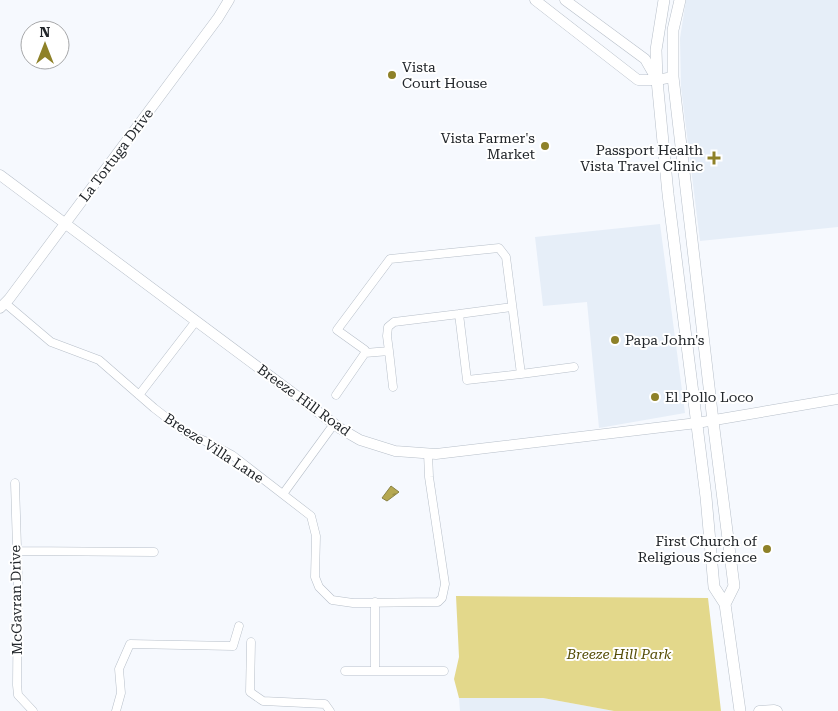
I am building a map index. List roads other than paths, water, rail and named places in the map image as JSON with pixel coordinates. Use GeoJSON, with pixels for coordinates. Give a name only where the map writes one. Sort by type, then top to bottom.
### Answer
{"type":"FeatureCollection","features":[{"type":"Feature","properties":{"kind":"main road"},"geometry":{"type":"LineString","coordinates":[[664,0],[656,50],[668,194],[697,424],[714,587],[725,604],[740,711]]}},
{"type":"Feature","properties":{"kind":"main road"},"geometry":{"type":"LineString","coordinates":[[680,0],[673,30],[673,76],[734,586],[725,604]]}},
{"type":"Feature","properties":{"kind":"street","name":"La Tortuga Drive"},"geometry":{"type":"LineString","coordinates":[[2,306],[218,18],[229,0]]}},
{"type":"Feature","properties":{"kind":"street"},"geometry":{"type":"LineString","coordinates":[[535,0],[638,80],[657,80],[673,76]]}},
{"type":"Feature","properties":{"kind":"street"},"geometry":{"type":"LineString","coordinates":[[565,0],[645,59],[657,80]]}},
{"type":"Feature","properties":{"kind":"street","name":"Breeze Hill Road"},"geometry":{"type":"LineString","coordinates":[[0,175],[334,424],[360,440],[395,451],[451,452],[697,424],[838,399]]}},
{"type":"Feature","properties":{"kind":"street"},"geometry":{"type":"LineString","coordinates":[[366,353],[365,350],[336,330],[390,260],[499,248],[506,257],[521,374]]}},
{"type":"Feature","properties":{"kind":"street","name":"Breeze Villa Lane"},"geometry":{"type":"LineString","coordinates":[[2,306],[51,342],[99,360],[189,435],[232,455],[311,516],[316,536],[315,577],[319,587],[332,600],[353,603],[438,602],[442,598],[445,584],[429,478],[428,453]]}},
{"type":"Feature","properties":{"kind":"street"},"geometry":{"type":"LineString","coordinates":[[393,387],[387,336],[388,327],[394,322],[512,307]]}},
{"type":"Feature","properties":{"kind":"street"},"geometry":{"type":"LineString","coordinates":[[458,314],[467,380],[574,367]]}},
{"type":"Feature","properties":{"kind":"street"},"geometry":{"type":"LineString","coordinates":[[139,395],[196,321]]}},
{"type":"Feature","properties":{"kind":"street"},"geometry":{"type":"LineString","coordinates":[[336,395],[366,353],[389,351]]}},
{"type":"Feature","properties":{"kind":"street"},"geometry":{"type":"LineString","coordinates":[[283,494],[334,424]]}},
{"type":"Feature","properties":{"kind":"street","name":"McGavran Drive"},"geometry":{"type":"LineString","coordinates":[[15,483],[18,580],[17,686],[18,694],[33,711]]}},
{"type":"Feature","properties":{"kind":"street"},"geometry":{"type":"LineString","coordinates":[[16,551],[154,552]]}},
{"type":"Feature","properties":{"kind":"street"},"geometry":{"type":"LineString","coordinates":[[374,602],[375,671]]}},
{"type":"Feature","properties":{"kind":"street"},"geometry":{"type":"LineString","coordinates":[[116,711],[121,693],[119,669],[130,644],[233,646],[239,626]]}},
{"type":"Feature","properties":{"kind":"street"},"geometry":{"type":"LineString","coordinates":[[251,642],[250,692],[263,701],[325,704],[330,711]]}},
{"type":"Feature","properties":{"kind":"street"},"geometry":{"type":"LineString","coordinates":[[345,671],[444,671]]}},
{"type":"Feature","properties":{"kind":"street"},"geometry":{"type":"LineString","coordinates":[[759,711],[777,711]]}},
{"type":"Feature","properties":{"kind":"water"},"geometry":{"type":"Polygon","coordinates":[[[391,486],[399,492],[387,501],[382,498],[391,486]]]}},
{"type":"Feature","properties":{"kind":"place","name":"Vista Court House"},"geometry":{"type":"Point","coordinates":[392,75]}},
{"type":"Feature","properties":{"kind":"place","name":"Vista Farmer's Market"},"geometry":{"type":"Point","coordinates":[545,146]}},
{"type":"Feature","properties":{"kind":"place","name":"Passport Health Vista Travel Clinic"},"geometry":{"type":"Point","coordinates":[714,158]}},
{"type":"Feature","properties":{"kind":"place","name":"Papa John's"},"geometry":{"type":"Point","coordinates":[615,340]}},
{"type":"Feature","properties":{"kind":"place","name":"El Pollo Loco"},"geometry":{"type":"Point","coordinates":[655,397]}},
{"type":"Feature","properties":{"kind":"place","name":"First Church of Religious Science"},"geometry":{"type":"Point","coordinates":[767,549]}},
{"type":"Feature","properties":{"kind":"park label","name":"Breeze Hill Park"},"geometry":{"type":"Point","coordinates":[619,654]}}]}
